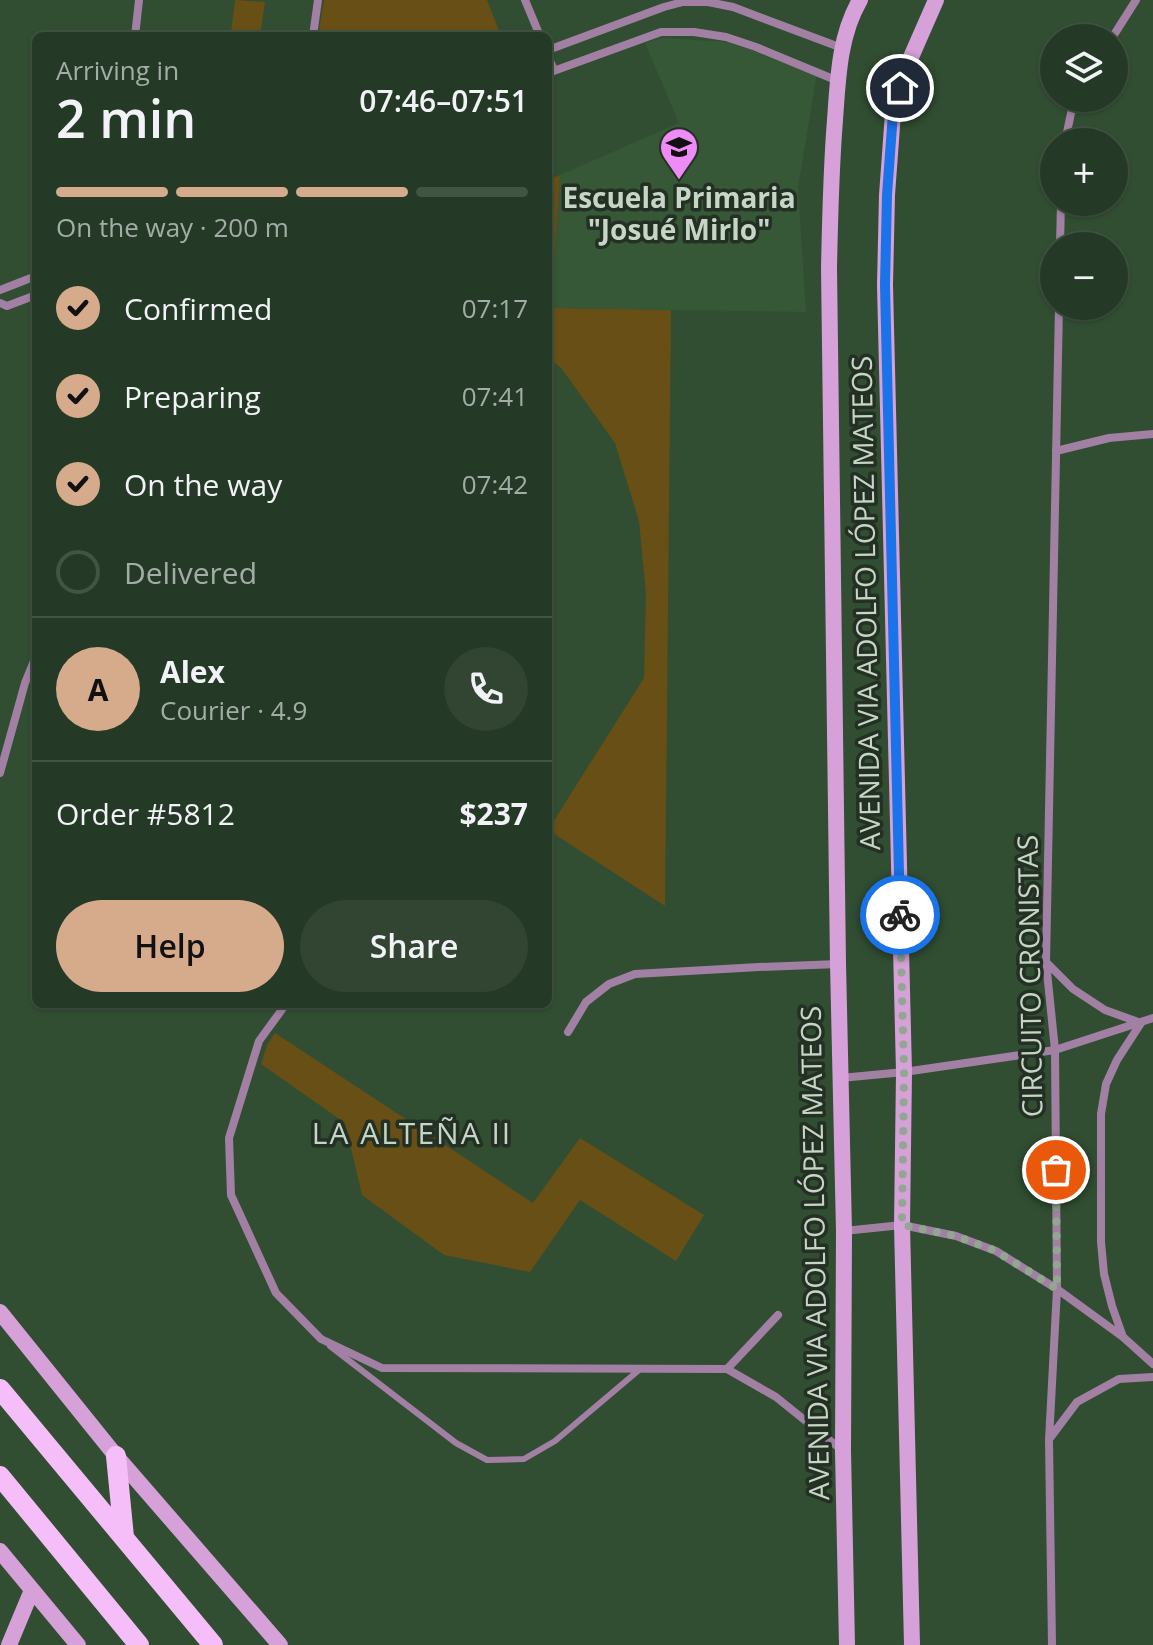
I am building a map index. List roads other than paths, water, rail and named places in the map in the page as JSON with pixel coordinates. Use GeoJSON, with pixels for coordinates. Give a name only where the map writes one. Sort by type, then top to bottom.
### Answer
{"type":"FeatureCollection","features":[{"type":"Feature","properties":{"kind":"main road","name":"AVENIDA VIA ADOLFO LÓPEZ MATEOS"},"geometry":{"type":"LineString","coordinates":[[847,1645],[843,1451],[844,1231],[829,268],[831,175],[838,81],[842,48],[860,0]]}},
{"type":"Feature","properties":{"kind":"main road","name":"AVENIDA VIA ADOLFO LÓPEZ MATEOS"},"geometry":{"type":"LineString","coordinates":[[912,1645],[902,1225],[904,1072],[885,285],[893,113],[908,64],[936,0]]}},
{"type":"Feature","properties":{"kind":"main road"},"geometry":{"type":"LineString","coordinates":[[0,1312],[116,1456],[280,1645]]}},
{"type":"Feature","properties":{"kind":"main road"},"geometry":{"type":"LineString","coordinates":[[0,1389],[213,1645]]}},
{"type":"Feature","properties":{"kind":"main road"},"geometry":{"type":"LineString","coordinates":[[116,1456],[124,1537]]}},
{"type":"Feature","properties":{"kind":"main road"},"geometry":{"type":"LineString","coordinates":[[0,1476],[139,1645]]}},
{"type":"Feature","properties":{"kind":"main road"},"geometry":{"type":"LineString","coordinates":[[0,1551],[78,1645]]}},
{"type":"Feature","properties":{"kind":"main road"},"geometry":{"type":"LineString","coordinates":[[9,1645],[32,1590]]}},
{"type":"Feature","properties":{"kind":"street"},"geometry":{"type":"LineString","coordinates":[[135,32],[139,0]]}},
{"type":"Feature","properties":{"kind":"street"},"geometry":{"type":"LineString","coordinates":[[314,32],[318,0]]}},
{"type":"Feature","properties":{"kind":"street"},"geometry":{"type":"LineString","coordinates":[[525,0],[538,32]]}},
{"type":"Feature","properties":{"kind":"street"},"geometry":{"type":"LineString","coordinates":[[1121,24],[1136,0]]}},
{"type":"Feature","properties":{"kind":"street"},"geometry":{"type":"LineString","coordinates":[[552,51],[664,7],[708,1],[733,7],[842,48]]}},
{"type":"Feature","properties":{"kind":"street"},"geometry":{"type":"LineString","coordinates":[[552,72],[661,32],[694,32],[726,37],[756,47],[838,81]]}},
{"type":"Feature","properties":{"kind":"street"},"geometry":{"type":"LineString","coordinates":[[0,290],[32,278]]}},
{"type":"Feature","properties":{"kind":"street"},"geometry":{"type":"LineString","coordinates":[[0,303],[7,306],[32,297]]}},
{"type":"Feature","properties":{"kind":"street","name":"CIRCUITO CRONISTAS"},"geometry":{"type":"LineString","coordinates":[[1052,1645],[1049,1440],[1057,1289],[1055,1050],[1046,962],[1059,320]]}},
{"type":"Feature","properties":{"kind":"street"},"geometry":{"type":"LineString","coordinates":[[1056,451],[1109,438],[1153,434]]}},
{"type":"Feature","properties":{"kind":"street"},"geometry":{"type":"LineString","coordinates":[[0,773],[32,666]]}},
{"type":"Feature","properties":{"kind":"street"},"geometry":{"type":"LineString","coordinates":[[1046,962],[1073,989],[1105,1010],[1141,1023]]}},
{"type":"Feature","properties":{"kind":"street"},"geometry":{"type":"LineString","coordinates":[[568,1032],[586,1002],[609,984],[635,974],[838,964]]}},
{"type":"Feature","properties":{"kind":"street"},"geometry":{"type":"LineString","coordinates":[[283,1008],[259,1041],[229,1138],[231,1195],[276,1293],[321,1339],[382,1368],[727,1369],[776,1397],[843,1451]]}},
{"type":"Feature","properties":{"kind":"street"},"geometry":{"type":"LineString","coordinates":[[841,1078],[1055,1050],[1153,1018]]}},
{"type":"Feature","properties":{"kind":"street"},"geometry":{"type":"LineString","coordinates":[[1123,1337],[1104,1274],[1101,1114],[1106,1084],[1117,1060],[1141,1023]]}},
{"type":"Feature","properties":{"kind":"street"},"geometry":{"type":"LineString","coordinates":[[844,1231],[902,1225],[956,1236],[996,1251],[1057,1289],[1123,1337],[1153,1364]]}},
{"type":"Feature","properties":{"kind":"street"},"geometry":{"type":"LineString","coordinates":[[727,1369],[778,1315]]}},
{"type":"Feature","properties":{"kind":"street"},"geometry":{"type":"LineString","coordinates":[[1049,1440],[1077,1402],[1119,1379],[1153,1377]]}},
{"type":"Feature","properties":{"kind":"lane"},"geometry":{"type":"LineString","coordinates":[[321,1339],[456,1443],[487,1460],[524,1459],[555,1441],[640,1369]]}},
{"type":"Feature","properties":{"kind":"place","name":"Escuela Primaria \"Josué Mirlo\""},"geometry":{"type":"Point","coordinates":[679,181]}},
{"type":"Feature","properties":{"kind":"district","name":"LA ALTEÑA II"},"geometry":{"type":"Point","coordinates":[412,1134]}}]}
